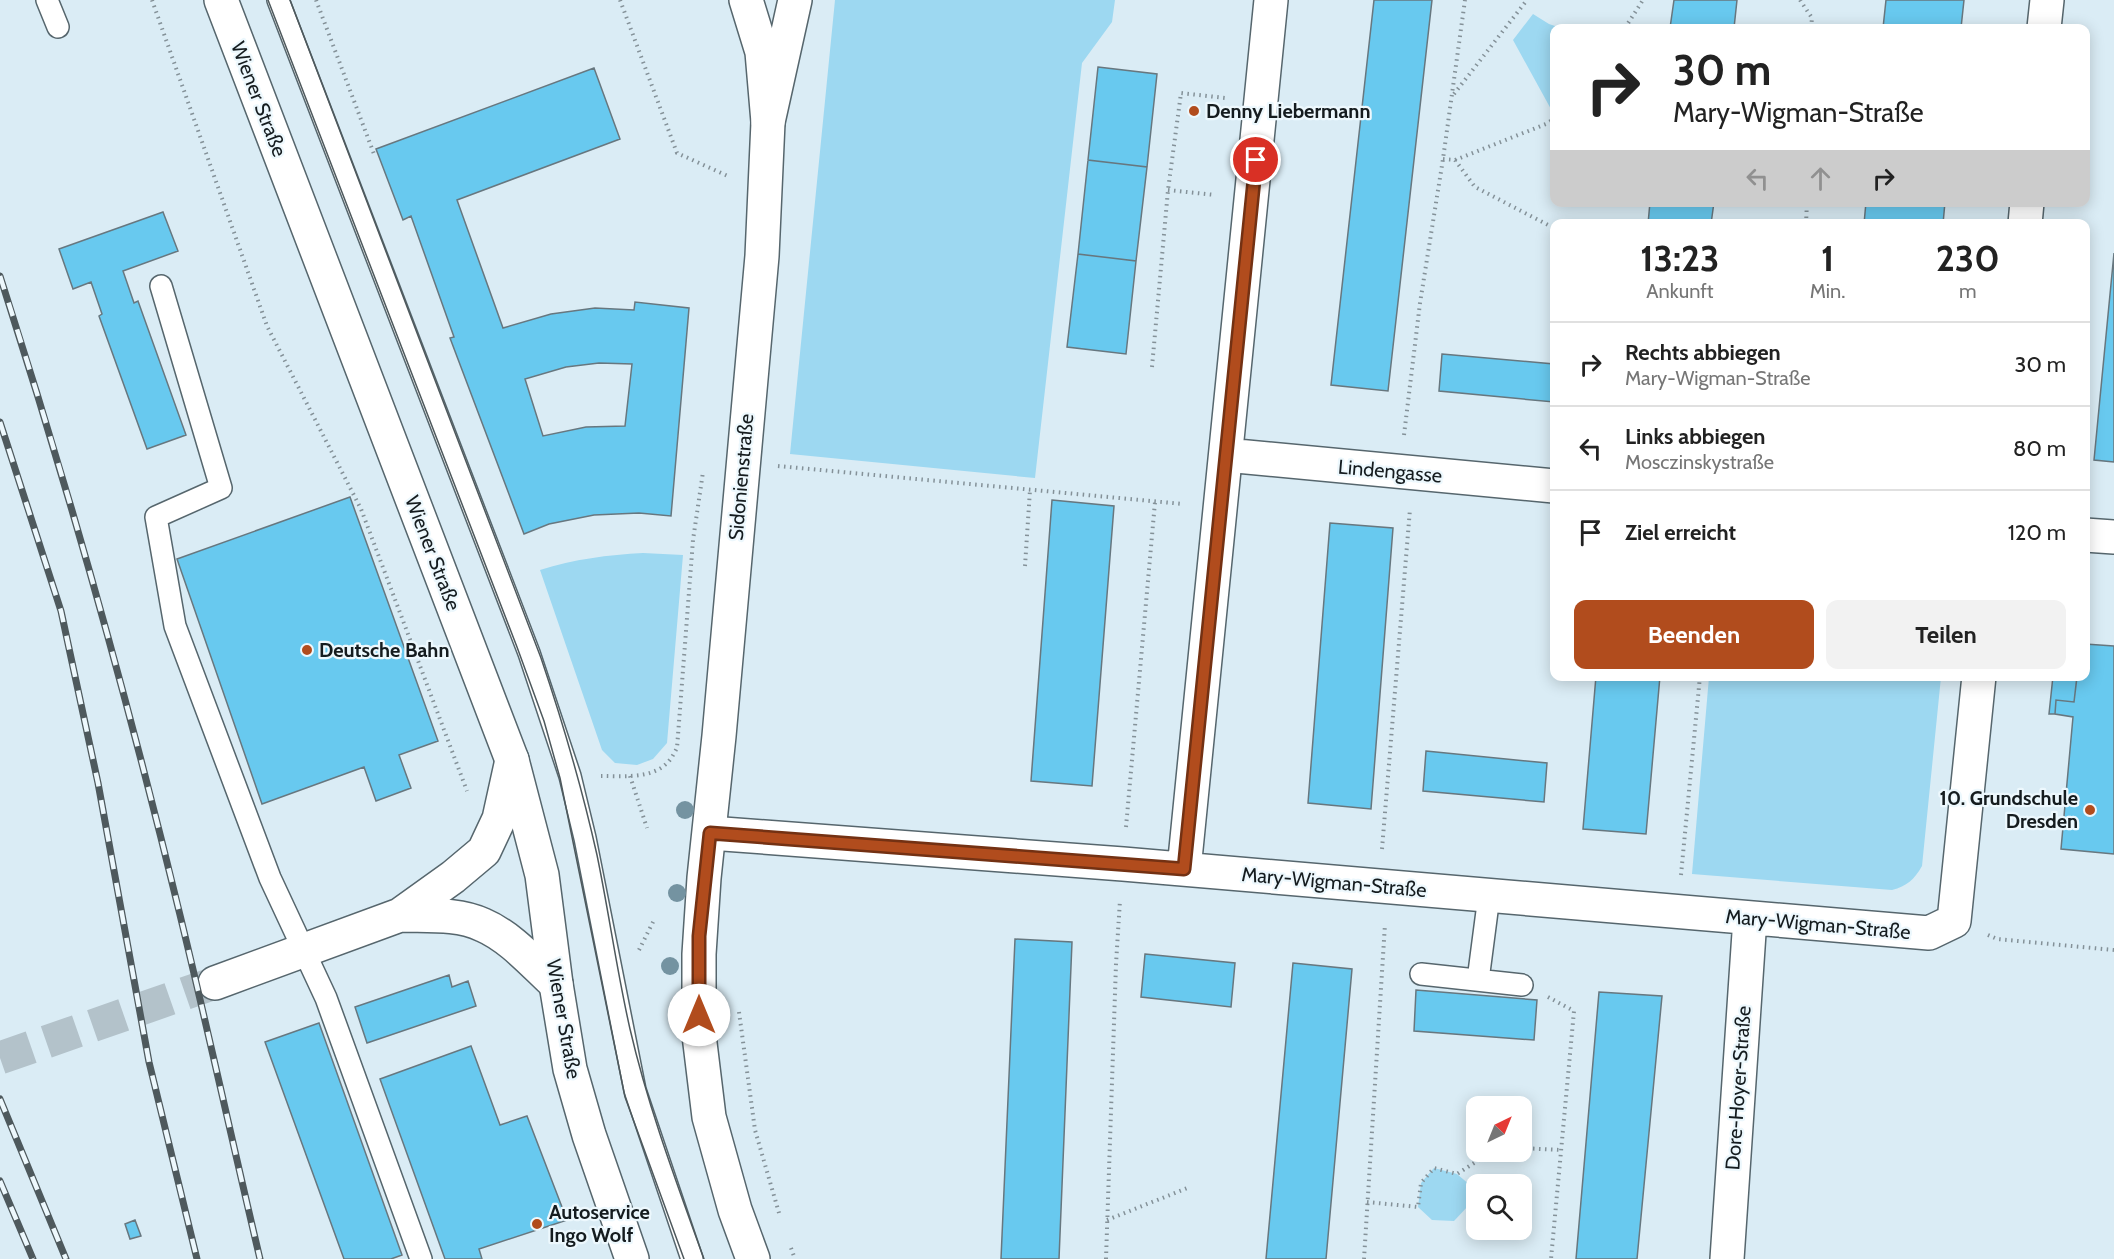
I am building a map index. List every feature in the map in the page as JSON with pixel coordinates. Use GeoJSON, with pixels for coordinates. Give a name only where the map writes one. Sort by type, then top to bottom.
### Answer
{"type":"FeatureCollection","features":[{"type":"Feature","properties":{"kind":"street","name":"Wiener Straße"},"geometry":{"type":"LineString","coordinates":[[221,0],[512,760],[542,874],[570,1069],[589,1135],[632,1259]]}},
{"type":"Feature","properties":{"kind":"street"},"geometry":{"type":"LineString","coordinates":[[746,0],[762,52],[768,122]]}},
{"type":"Feature","properties":{"kind":"street"},"geometry":{"type":"LineString","coordinates":[[768,122],[795,0]]}},
{"type":"Feature","properties":{"kind":"street"},"geometry":{"type":"LineString","coordinates":[[1184,869],[1271,0]]}},
{"type":"Feature","properties":{"kind":"street"},"geometry":{"type":"LineString","coordinates":[[2044,24],[2047,0]]}},
{"type":"Feature","properties":{"kind":"street","name":"Sidonienstraße"},"geometry":{"type":"LineString","coordinates":[[710,833],[762,256],[768,122]]}},
{"type":"Feature","properties":{"kind":"street","name":"Lindengasse"},"geometry":{"type":"LineString","coordinates":[[1226,455],[1550,486]]}},
{"type":"Feature","properties":{"kind":"street"},"geometry":{"type":"LineString","coordinates":[[2090,535],[2114,537]]}},
{"type":"Feature","properties":{"kind":"street"},"geometry":{"type":"LineString","coordinates":[[1954,921],[1978,681]]}},
{"type":"Feature","properties":{"kind":"street"},"geometry":{"type":"LineString","coordinates":[[215,983],[400,915],[453,877],[484,851],[499,819],[512,760]]}},
{"type":"Feature","properties":{"kind":"street"},"geometry":{"type":"LineString","coordinates":[[710,833],[699,936],[699,1035],[709,1117],[735,1210],[753,1259]]}},
{"type":"Feature","properties":{"kind":"street","name":"Mary-Wigman-Straße"},"geometry":{"type":"LineString","coordinates":[[710,833],[1184,869],[1929,933],[1954,921]]}},
{"type":"Feature","properties":{"kind":"street"},"geometry":{"type":"LineString","coordinates":[[400,915],[450,917],[482,924],[504,937],[556,984]]}},
{"type":"Feature","properties":{"kind":"street","name":"Dore-Hoyer-Straße"},"geometry":{"type":"LineString","coordinates":[[1727,1259],[1750,918]]}},
{"type":"Feature","properties":{"kind":"lane"},"geometry":{"type":"LineString","coordinates":[[47,0],[58,27]]}},
{"type":"Feature","properties":{"kind":"lane"},"geometry":{"type":"LineString","coordinates":[[279,0],[552,718],[570,776],[585,838],[635,1090],[692,1259]]}},
{"type":"Feature","properties":{"kind":"lane"},"geometry":{"type":"LineString","coordinates":[[160,286],[221,488],[156,517],[175,626],[270,878],[326,998],[421,1259]]}},
{"type":"Feature","properties":{"kind":"lane"},"geometry":{"type":"LineString","coordinates":[[1478,980],[1489,896]]}},
{"type":"Feature","properties":{"kind":"lane"},"geometry":{"type":"LineString","coordinates":[[1421,974],[1522,985]]}},
{"type":"Feature","properties":{"kind":"path"},"geometry":{"type":"LineString","coordinates":[[152,0],[267,326],[361,509],[467,791],[484,851]]}},
{"type":"Feature","properties":{"kind":"path"},"geometry":{"type":"LineString","coordinates":[[620,0],[677,153],[730,177]]}},
{"type":"Feature","properties":{"kind":"path"},"geometry":{"type":"LineString","coordinates":[[1364,1259],[1407,472],[1420,303],[1453,95],[1465,0]]}},
{"type":"Feature","properties":{"kind":"path"},"geometry":{"type":"LineString","coordinates":[[1453,95],[1527,0]]}},
{"type":"Feature","properties":{"kind":"path"},"geometry":{"type":"LineString","coordinates":[[1628,24],[1643,0]]}},
{"type":"Feature","properties":{"kind":"path"},"geometry":{"type":"LineString","coordinates":[[1800,0],[1812,18],[1811,24]]}},
{"type":"Feature","properties":{"kind":"path"},"geometry":{"type":"LineString","coordinates":[[1152,367],[1168,190],[1181,93],[1261,103]]}},
{"type":"Feature","properties":{"kind":"path"},"geometry":{"type":"LineString","coordinates":[[1443,159],[1455,160],[1550,122]]}},
{"type":"Feature","properties":{"kind":"path"},"geometry":{"type":"LineString","coordinates":[[1455,160],[1475,187],[1550,226]]}},
{"type":"Feature","properties":{"kind":"path"},"geometry":{"type":"LineString","coordinates":[[1168,190],[1252,199]]}},
{"type":"Feature","properties":{"kind":"path"},"geometry":{"type":"LineString","coordinates":[[775,466],[1221,508]]}},
{"type":"Feature","properties":{"kind":"path"},"geometry":{"type":"LineString","coordinates":[[1025,566],[1030,490]]}},
{"type":"Feature","properties":{"kind":"path"},"geometry":{"type":"LineString","coordinates":[[1106,1259],[1116,964],[1155,502]]}},
{"type":"Feature","properties":{"kind":"path"},"geometry":{"type":"LineString","coordinates":[[1678,912],[1700,681]]}},
{"type":"Feature","properties":{"kind":"path"},"geometry":{"type":"LineString","coordinates":[[599,776],[630,776],[653,772],[667,764]]}},
{"type":"Feature","properties":{"kind":"path"},"geometry":{"type":"LineString","coordinates":[[630,776],[647,828]]}},
{"type":"Feature","properties":{"kind":"path"},"geometry":{"type":"LineString","coordinates":[[1954,921],[1997,939],[2114,950]]}},
{"type":"Feature","properties":{"kind":"path"},"geometry":{"type":"LineString","coordinates":[[1522,985],[1574,1011],[1551,1259]]}},
{"type":"Feature","properties":{"kind":"path"},"geometry":{"type":"LineString","coordinates":[[738,1001],[755,1130],[780,1218]]}},
{"type":"Feature","properties":{"kind":"path"},"geometry":{"type":"LineString","coordinates":[[1532,1149],[1560,1150]]}},
{"type":"Feature","properties":{"kind":"path"},"geometry":{"type":"LineString","coordinates":[[1366,1202],[1418,1207],[1421,1183],[1434,1168],[1457,1174],[1476,1162]]}},
{"type":"Feature","properties":{"kind":"path"},"geometry":{"type":"LineString","coordinates":[[1107,1220],[1190,1187]]}},
{"type":"Feature","properties":{"kind":"path"},"geometry":{"type":"LineString","coordinates":[[788,1238],[795,1259]]}},
{"type":"Feature","properties":{"kind":"shaded area"},"geometry":{"type":"Polygon","coordinates":[[[835,0],[1115,0],[1112,22],[1082,63],[1035,478],[790,454],[835,0]]]}},
{"type":"Feature","properties":{"kind":"shaded area"},"geometry":{"type":"Polygon","coordinates":[[[1533,14],[1550,24],[1550,107],[1513,40],[1533,14]]]}},
{"type":"Feature","properties":{"kind":"shaded area"},"geometry":{"type":"Polygon","coordinates":[[[643,553],[683,555],[667,743],[653,759],[637,765],[615,763],[602,750],[540,570],[591,558],[643,553]]]}},
{"type":"Feature","properties":{"kind":"shaded area"},"geometry":{"type":"Polygon","coordinates":[[[1709,681],[1941,681],[1922,866],[1913,879],[1902,887],[1892,890],[1692,874],[1709,681]]]}},
{"type":"Feature","properties":{"kind":"shaded area"},"geometry":{"type":"Polygon","coordinates":[[[1434,1168],[1457,1174],[1466,1182],[1466,1208],[1454,1221],[1432,1220],[1418,1207],[1421,1183],[1434,1168]]]}},
{"type":"Feature","properties":{"kind":"building"},"geometry":{"type":"Polygon","coordinates":[[[1374,0],[1432,0],[1388,391],[1331,385],[1374,0]]]}},
{"type":"Feature","properties":{"kind":"building"},"geometry":{"type":"Polygon","coordinates":[[[1674,0],[1737,0],[1734,24],[1671,24],[1674,0]]]}},
{"type":"Feature","properties":{"kind":"building"},"geometry":{"type":"Polygon","coordinates":[[[1886,0],[1964,0],[1961,24],[1883,24],[1886,0]]]}},
{"type":"Feature","properties":{"kind":"building"},"geometry":{"type":"Polygon","coordinates":[[[1098,67],[1157,74],[1147,167],[1088,160],[1098,67]]]}},
{"type":"Feature","properties":{"kind":"building"},"geometry":{"type":"Polygon","coordinates":[[[594,68],[620,139],[457,200],[503,328],[551,314],[595,308],[634,310],[635,302],[689,308],[671,516],[639,513],[594,515],[549,524],[524,534],[450,338],[454,337],[411,216],[403,220],[376,149],[594,68]],[[599,363],[566,367],[525,379],[543,436],[586,427],[625,426],[632,364],[599,363]]]}},
{"type":"Feature","properties":{"kind":"building"},"geometry":{"type":"Polygon","coordinates":[[[1088,160],[1147,167],[1136,261],[1078,254],[1088,160]]]}},
{"type":"Feature","properties":{"kind":"building"},"geometry":{"type":"Polygon","coordinates":[[[1650,207],[1713,207],[1712,219],[1648,219],[1650,207]]]}},
{"type":"Feature","properties":{"kind":"building"},"geometry":{"type":"Polygon","coordinates":[[[1866,207],[1945,207],[1943,219],[1864,219],[1866,207]]]}},
{"type":"Feature","properties":{"kind":"building"},"geometry":{"type":"Polygon","coordinates":[[[163,212],[178,251],[123,271],[134,303],[138,301],[186,435],[147,449],[99,316],[102,314],[91,282],[73,289],[59,249],[163,212]]]}},
{"type":"Feature","properties":{"kind":"building"},"geometry":{"type":"Polygon","coordinates":[[[2114,253],[2114,462],[2094,460],[2114,253]]]}},
{"type":"Feature","properties":{"kind":"building"},"geometry":{"type":"Polygon","coordinates":[[[1078,254],[1136,261],[1126,354],[1067,347],[1078,254]]]}},
{"type":"Feature","properties":{"kind":"building"},"geometry":{"type":"Polygon","coordinates":[[[1442,354],[1550,364],[1550,402],[1439,391],[1442,354]]]}},
{"type":"Feature","properties":{"kind":"building","name":"Deutsche Bahn"},"geometry":{"type":"Polygon","coordinates":[[[350,497],[438,741],[399,755],[411,788],[376,801],[364,767],[262,804],[177,559],[350,497]]]}},
{"type":"Feature","properties":{"kind":"building"},"geometry":{"type":"Polygon","coordinates":[[[1052,500],[1114,506],[1092,786],[1031,781],[1052,500]]]}},
{"type":"Feature","properties":{"kind":"building"},"geometry":{"type":"Polygon","coordinates":[[[1330,523],[1393,528],[1371,809],[1308,803],[1330,523]]]}},
{"type":"Feature","properties":{"kind":"building","name":"10. Grundschule Dresden"},"geometry":{"type":"Polygon","coordinates":[[[2090,644],[2114,646],[2114,854],[2061,849],[2073,717],[2055,714],[2056,700],[2074,702],[2076,681],[2090,681],[2090,644]]]}},
{"type":"Feature","properties":{"kind":"building"},"geometry":{"type":"Polygon","coordinates":[[[1596,681],[1660,681],[1646,834],[1583,829],[1596,681]]]}},
{"type":"Feature","properties":{"kind":"building"},"geometry":{"type":"Polygon","coordinates":[[[2052,681],[2077,681],[2074,702],[2056,700],[2055,714],[2049,714],[2052,681]]]}},
{"type":"Feature","properties":{"kind":"building"},"geometry":{"type":"Polygon","coordinates":[[[1426,751],[1547,763],[1544,802],[1423,791],[1426,751]]]}},
{"type":"Feature","properties":{"kind":"building"},"geometry":{"type":"Polygon","coordinates":[[[1015,939],[1072,942],[1059,1259],[1001,1259],[1015,939]]]}},
{"type":"Feature","properties":{"kind":"building"},"geometry":{"type":"Polygon","coordinates":[[[1145,954],[1235,963],[1231,1007],[1141,997],[1145,954]]]}},
{"type":"Feature","properties":{"kind":"building"},"geometry":{"type":"Polygon","coordinates":[[[1293,963],[1352,969],[1326,1259],[1266,1259],[1293,963]]]}},
{"type":"Feature","properties":{"kind":"building"},"geometry":{"type":"Polygon","coordinates":[[[449,975],[452,987],[468,981],[476,1006],[367,1043],[355,1007],[449,975]]]}},
{"type":"Feature","properties":{"kind":"building"},"geometry":{"type":"Polygon","coordinates":[[[1416,990],[1537,1000],[1534,1040],[1414,1031],[1416,990]]]}},
{"type":"Feature","properties":{"kind":"building"},"geometry":{"type":"Polygon","coordinates":[[[1599,992],[1662,996],[1637,1259],[1576,1259],[1599,992]]]}},
{"type":"Feature","properties":{"kind":"building"},"geometry":{"type":"Polygon","coordinates":[[[319,1023],[402,1255],[391,1259],[344,1259],[265,1042],[319,1023]]]}},
{"type":"Feature","properties":{"kind":"building"},"geometry":{"type":"Polygon","coordinates":[[[471,1046],[500,1125],[527,1116],[567,1220],[479,1249],[482,1259],[445,1259],[380,1079],[471,1046]]]}},
{"type":"Feature","properties":{"kind":"building"},"geometry":{"type":"Polygon","coordinates":[[[135,1220],[141,1236],[130,1239],[125,1224],[135,1220]]]}},
{"type":"Feature","properties":{"kind":"tunnel"},"geometry":{"type":"LineString","coordinates":[[0,1058],[215,983]]}},
{"type":"Feature","properties":{"kind":"tram line"},"geometry":{"type":"LineString","coordinates":[[268,0],[544,721],[560,778],[625,1097],[684,1259]]}},
{"type":"Feature","properties":{"kind":"tram line"},"geometry":{"type":"LineString","coordinates":[[290,0],[549,682],[572,756],[591,830],[625,1008],[637,1058],[664,1145],[704,1259]]}},
{"type":"Feature","properties":{"kind":"railway"},"geometry":{"type":"LineString","coordinates":[[0,276],[73,514],[140,754],[260,1259]]}},
{"type":"Feature","properties":{"kind":"railway"},"geometry":{"type":"LineString","coordinates":[[0,422],[61,611],[98,783],[149,1062],[197,1259]]}},
{"type":"Feature","properties":{"kind":"railway"},"geometry":{"type":"LineString","coordinates":[[0,1099],[66,1259]]}},
{"type":"Feature","properties":{"kind":"railway"},"geometry":{"type":"LineString","coordinates":[[0,1181],[33,1259]]}},
{"type":"Feature","properties":{"kind":"place","name":"Denny Liebermann"},"geometry":{"type":"Point","coordinates":[1194,111]}},
{"type":"Feature","properties":{"kind":"place","name":"Deutsche Bahn"},"geometry":{"type":"Point","coordinates":[307,650]}},
{"type":"Feature","properties":{"kind":"place","name":"10. Grundschule Dresden"},"geometry":{"type":"Point","coordinates":[2090,810]}},
{"type":"Feature","properties":{"kind":"place","name":"Autoservice Ingo Wolf"},"geometry":{"type":"Point","coordinates":[537,1224]}},
{"type":"Feature","properties":{"kind":"route"},"geometry":{"type":"LineString","coordinates":[[699,1015],[699,936],[710,833],[1184,869],[1256,160]]}}]}
